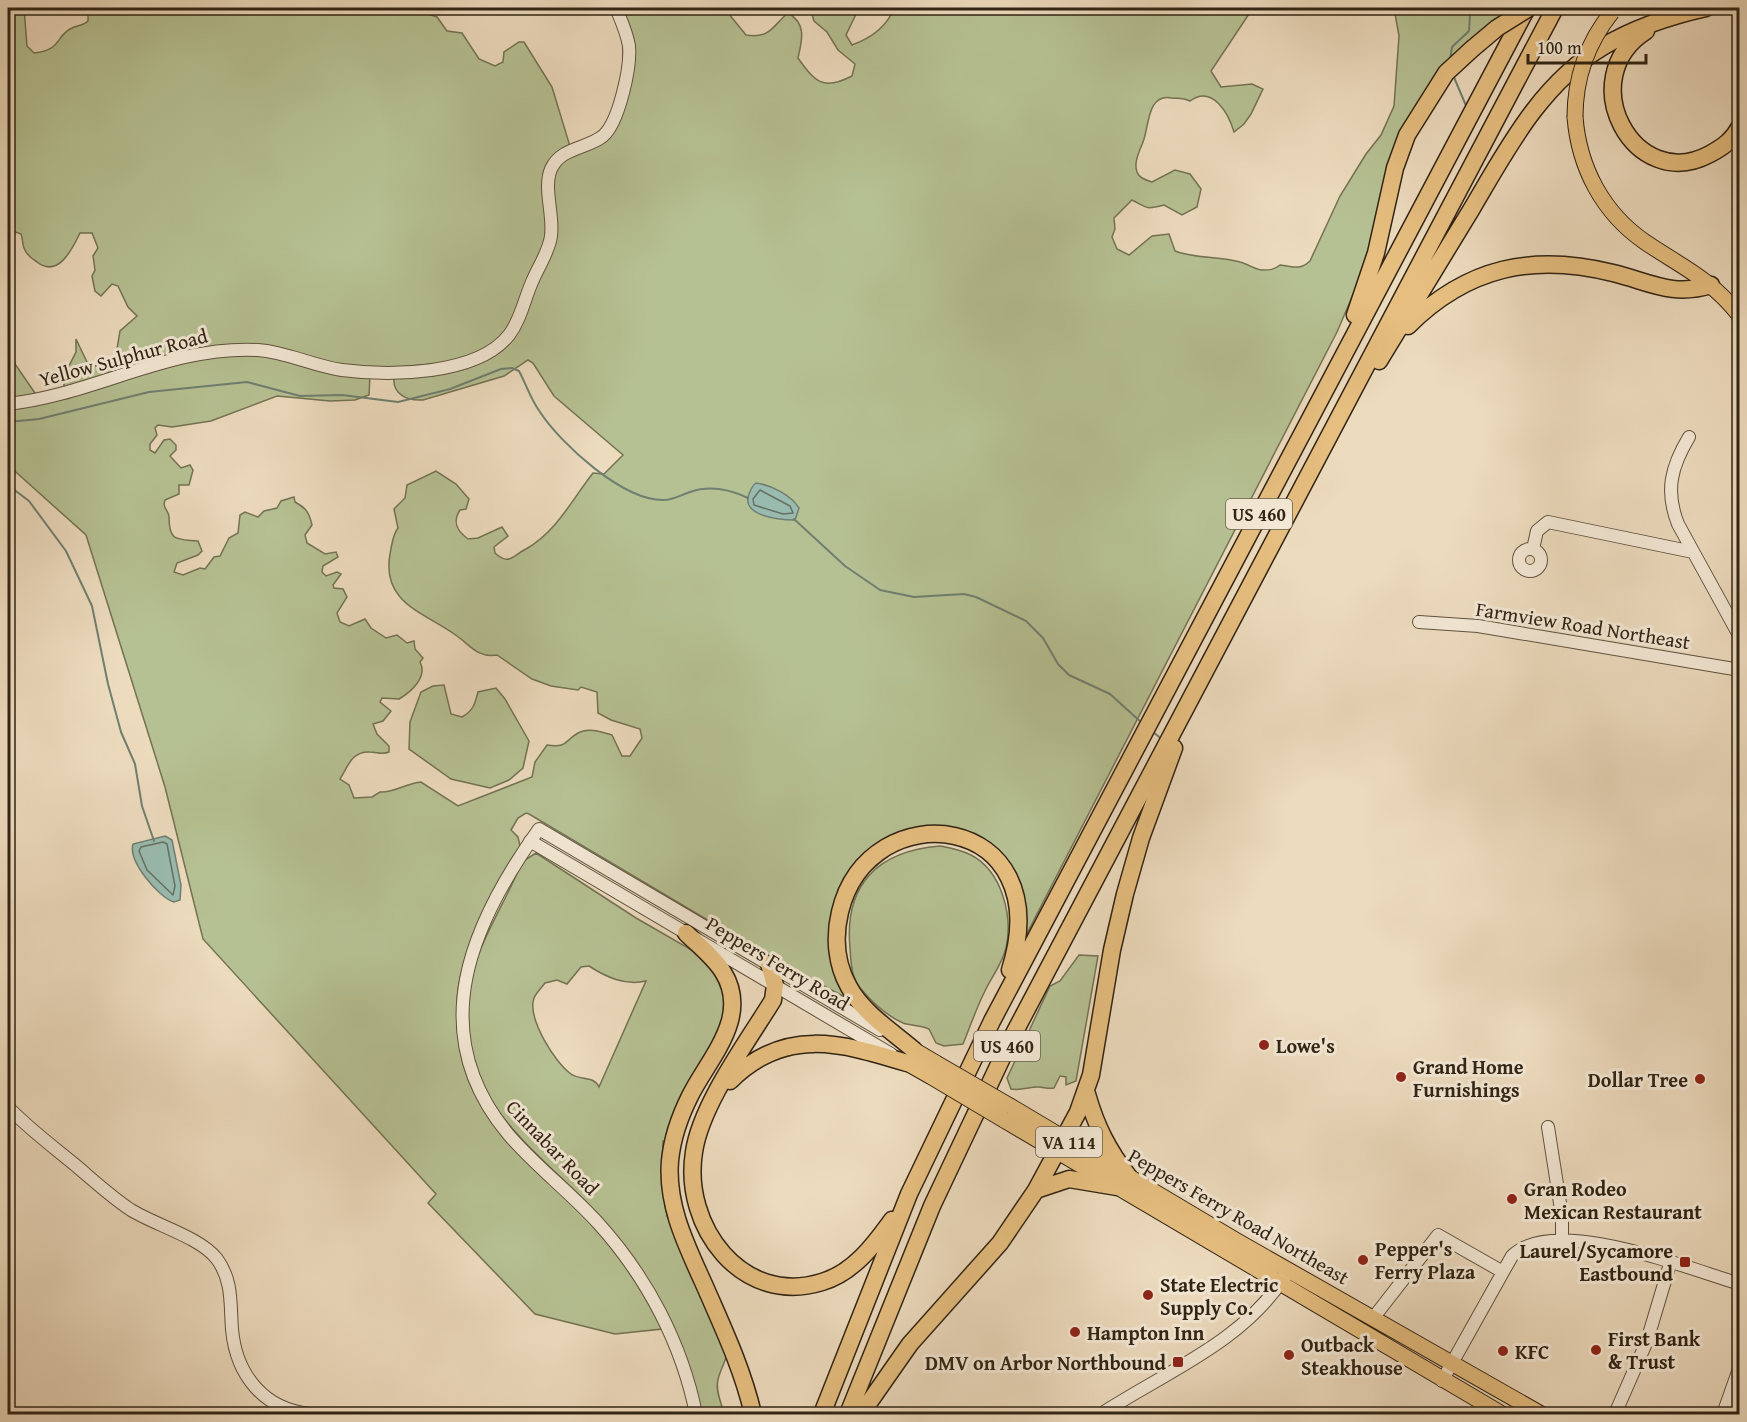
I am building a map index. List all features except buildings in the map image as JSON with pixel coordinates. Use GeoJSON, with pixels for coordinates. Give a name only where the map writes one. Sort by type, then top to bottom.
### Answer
{"type":"FeatureCollection","features":[{"type":"Feature","properties":{"kind":"highway"},"geometry":{"type":"LineString","coordinates":[[1310,417],[1355,315],[1376,253],[1395,168],[1407,135],[1446,73],[1497,28],[1528,8]]}},
{"type":"Feature","properties":{"kind":"highway","name":"US 460"},"geometry":{"type":"LineString","coordinates":[[822,1414],[909,1194],[992,1021],[1528,8]]}},
{"type":"Feature","properties":{"kind":"highway","name":"US 460"},"geometry":{"type":"LineString","coordinates":[[848,1414],[908,1262],[969,1123],[1028,1004],[1555,8]]}},
{"type":"Feature","properties":{"kind":"highway"},"geometry":{"type":"LineString","coordinates":[[1306,478],[1519,130],[1542,100],[1577,65],[1602,46],[1669,17],[1704,8]]}},
{"type":"Feature","properties":{"kind":"highway"},"geometry":{"type":"LineString","coordinates":[[1669,17],[1632,42],[1618,63],[1612,90],[1612,106],[1618,123],[1640,148],[1662,159],[1676,162],[1706,156],[1719,149],[1730,141],[1740,126]]}},
{"type":"Feature","properties":{"kind":"highway"},"geometry":{"type":"LineString","coordinates":[[1390,344],[1422,312],[1447,293],[1474,278],[1500,269],[1552,264],[1613,273],[1676,291],[1711,285]]}},
{"type":"Feature","properties":{"kind":"highway"},"geometry":{"type":"LineString","coordinates":[[861,1414],[910,1344],[1000,1243],[1036,1190],[1087,1094],[1106,997],[1112,950],[1125,894],[1144,828],[1194,691]]}},
{"type":"Feature","properties":{"kind":"highway"},"geometry":{"type":"LineString","coordinates":[[911,1057],[857,999],[842,973],[836,939],[841,907],[856,876],[879,852],[907,838],[938,833],[968,839],[995,858],[1012,884],[1018,902],[1019,933],[992,1021]]}},
{"type":"Feature","properties":{"kind":"highway"},"geometry":{"type":"LineString","coordinates":[[686,933],[723,971],[732,997],[733,1010],[725,1036],[691,1094],[678,1125],[670,1160],[672,1195],[682,1235],[738,1363],[753,1414]]}},
{"type":"Feature","properties":{"kind":"highway"},"geometry":{"type":"LineString","coordinates":[[769,964],[775,985],[773,1000],[703,1120],[694,1151],[695,1202],[707,1232],[728,1259],[757,1278],[786,1286],[805,1286],[836,1276],[860,1260],[909,1194]]}},
{"type":"Feature","properties":{"kind":"highway"},"geometry":{"type":"LineString","coordinates":[[711,1106],[721,1091],[744,1068],[771,1052],[786,1047],[833,1043],[911,1057]]}},
{"type":"Feature","properties":{"kind":"highway"},"geometry":{"type":"LineString","coordinates":[[1036,1190],[1069,1179],[1123,1182],[1095,1125],[1087,1094]]}},
{"type":"Feature","properties":{"kind":"main road"},"geometry":{"type":"LineString","coordinates":[[1614,10],[1595,36],[1584,61],[1576,92],[1575,117],[1579,147],[1587,171],[1610,211],[1646,242],[1685,265],[1711,285],[1740,316]]}},
{"type":"Feature","properties":{"kind":"main road","name":"Peppers Ferry Road"},"geometry":{"type":"LineString","coordinates":[[911,1057],[1007,1113]]}},
{"type":"Feature","properties":{"kind":"main road","name":"Peppers Ferry Road Northeast"},"geometry":{"type":"LineString","coordinates":[[1007,1113],[1123,1182],[1279,1285],[1502,1414]]}},
{"type":"Feature","properties":{"kind":"main road","name":"Peppers Ferry Road Northeast"},"geometry":{"type":"LineString","coordinates":[[1123,1182],[1290,1269],[1541,1414]]}},
{"type":"Feature","properties":{"kind":"street","name":"Yellow Sulphur Road"},"geometry":{"type":"LineString","coordinates":[[8,404],[54,396],[176,359],[233,350],[287,354],[341,370],[398,372],[453,366],[489,352],[508,337],[517,322],[551,237],[550,170],[558,158],[605,135],[613,121],[628,61],[626,32],[616,8]]}},
{"type":"Feature","properties":{"kind":"street"},"geometry":{"type":"LineString","coordinates":[[1689,438],[1673,467],[1670,505],[1740,637]]}},
{"type":"Feature","properties":{"kind":"street"},"geometry":{"type":"LineString","coordinates":[[1533,549],[1537,531],[1548,522],[1693,552]]}},
{"type":"Feature","properties":{"kind":"street","name":"Farmview Road Northeast"},"geometry":{"type":"LineString","coordinates":[[1419,622],[1478,627],[1740,670]]}},
{"type":"Feature","properties":{"kind":"street","name":"Cinnabar Road"},"geometry":{"type":"LineString","coordinates":[[539,829],[481,929],[468,966],[461,1010],[467,1058],[484,1101],[508,1134],[599,1224],[645,1285],[679,1353],[696,1414]]}},
{"type":"Feature","properties":{"kind":"street","name":"Peppers Ferry Road"},"geometry":{"type":"LineString","coordinates":[[539,829],[769,964],[911,1057]]}},
{"type":"Feature","properties":{"kind":"street","name":"Peppers Ferry Road"},"geometry":{"type":"LineString","coordinates":[[531,841],[775,985],[911,1057]]}},
{"type":"Feature","properties":{"kind":"street"},"geometry":{"type":"LineString","coordinates":[[8,1107],[118,1201],[140,1216],[201,1245],[216,1257],[228,1279],[234,1344],[250,1382],[263,1397],[280,1408],[311,1414]]}},
{"type":"Feature","properties":{"kind":"street"},"geometry":{"type":"LineString","coordinates":[[1548,1126],[1562,1216],[1562,1241]]}},
{"type":"Feature","properties":{"kind":"street"},"geometry":{"type":"LineString","coordinates":[[1374,1317],[1438,1235],[1503,1272]]}},
{"type":"Feature","properties":{"kind":"street"},"geometry":{"type":"LineString","coordinates":[[1442,1381],[1451,1361],[1503,1272],[1519,1249],[1536,1243],[1590,1241],[1608,1244],[1740,1284]]}},
{"type":"Feature","properties":{"kind":"street"},"geometry":{"type":"LineString","coordinates":[[1615,1414],[1647,1341],[1670,1264]]}},
{"type":"Feature","properties":{"kind":"street"},"geometry":{"type":"LineString","coordinates":[[1101,1414],[1181,1368],[1236,1330],[1260,1310],[1290,1269]]}},
{"type":"Feature","properties":{"kind":"street"},"geometry":{"type":"LineString","coordinates":[[1723,1414],[1740,1366]]}},
{"type":"Feature","properties":{"kind":"green space"},"geometry":{"type":"Polygon","coordinates":[[[8,8],[24,8],[27,46],[34,53],[49,49],[65,32],[84,24],[88,21],[88,13],[96,8],[422,8],[425,13],[437,17],[447,31],[462,33],[479,59],[495,66],[503,62],[504,52],[519,42],[524,42],[552,87],[569,146],[553,158],[548,235],[519,310],[496,344],[454,362],[389,368],[347,367],[252,347],[64,390],[64,376],[76,352],[76,339],[87,362],[96,366],[116,355],[120,331],[137,316],[128,307],[118,286],[112,284],[101,296],[95,291],[92,276],[95,270],[93,256],[98,248],[92,233],[80,233],[69,253],[52,267],[45,266],[31,258],[23,246],[21,234],[8,229],[8,8]]]}},
{"type":"Feature","properties":{"kind":"green space"},"geometry":{"type":"Polygon","coordinates":[[[622,8],[724,8],[746,35],[754,36],[771,30],[788,13],[801,27],[802,39],[798,58],[820,82],[834,83],[852,76],[855,64],[838,50],[827,32],[814,21],[811,11],[815,8],[859,8],[846,35],[852,45],[878,31],[894,8],[1253,8],[1211,71],[1221,87],[1252,84],[1263,89],[1244,124],[1234,132],[1224,110],[1213,99],[1206,96],[1190,101],[1164,98],[1158,100],[1151,111],[1137,159],[1138,174],[1143,179],[1152,182],[1175,170],[1190,174],[1201,189],[1197,207],[1182,215],[1164,205],[1147,207],[1132,200],[1114,218],[1115,229],[1112,237],[1117,249],[1129,255],[1152,236],[1169,234],[1175,251],[1232,260],[1262,270],[1276,268],[1280,265],[1299,267],[1310,261],[1340,196],[1366,154],[1381,135],[1394,106],[1399,36],[1394,8],[1517,8],[1430,84],[1408,118],[1358,283],[1337,332],[1021,945],[997,858],[918,831],[838,898],[850,1000],[772,958],[529,814],[526,813],[518,818],[511,830],[518,837],[520,846],[479,927],[460,978],[457,1022],[463,1065],[486,1114],[521,1155],[582,1214],[605,1240],[636,1283],[662,1329],[615,1334],[535,1314],[428,1203],[436,1194],[203,939],[165,787],[86,535],[8,465],[8,407],[105,379],[171,363],[204,358],[283,357],[370,375],[369,395],[355,400],[330,401],[277,396],[211,421],[172,427],[158,425],[155,428],[157,435],[150,444],[150,450],[155,453],[164,440],[170,439],[176,445],[176,450],[170,456],[181,468],[190,465],[193,470],[189,485],[179,485],[179,494],[165,500],[164,504],[173,535],[180,539],[198,541],[202,551],[198,555],[177,563],[174,572],[183,575],[200,568],[205,569],[214,557],[220,556],[229,538],[238,533],[240,515],[245,512],[258,517],[264,511],[277,508],[281,501],[294,497],[295,502],[302,506],[311,521],[312,525],[305,535],[307,543],[325,554],[336,552],[338,557],[323,566],[322,572],[326,576],[337,572],[341,574],[333,585],[334,588],[343,589],[347,597],[337,613],[340,622],[349,626],[365,619],[371,628],[386,638],[397,635],[407,643],[414,641],[415,649],[423,658],[420,662],[422,673],[420,678],[413,688],[399,699],[382,698],[380,702],[391,711],[383,721],[373,724],[377,734],[389,746],[389,752],[358,754],[340,779],[349,785],[354,798],[372,797],[380,792],[421,782],[458,806],[532,777],[535,762],[547,745],[562,745],[586,730],[612,735],[622,756],[630,756],[642,738],[640,729],[611,720],[598,713],[597,692],[581,687],[578,690],[551,686],[532,679],[497,655],[480,653],[420,613],[399,596],[392,585],[389,571],[392,541],[398,528],[394,509],[405,498],[407,485],[436,471],[456,484],[469,499],[466,509],[460,510],[456,518],[461,533],[468,539],[478,538],[502,527],[508,536],[494,547],[495,553],[507,559],[537,542],[563,515],[593,473],[604,474],[623,455],[554,396],[533,363],[528,360],[504,376],[423,400],[402,396],[394,383],[394,377],[433,376],[494,355],[540,274],[553,174],[564,159],[603,143],[616,126],[624,101],[622,8]]]}},
{"type":"Feature","properties":{"kind":"green space"},"geometry":{"type":"Polygon","coordinates":[[[8,314],[15,364],[37,396],[8,401],[8,314]]]}},
{"type":"Feature","properties":{"kind":"green space"},"geometry":{"type":"Polygon","coordinates":[[[444,685],[451,714],[462,717],[473,707],[478,692],[496,688],[505,699],[529,741],[523,768],[509,780],[490,788],[451,779],[409,749],[410,722],[421,692],[433,686],[444,685]]]}},
{"type":"Feature","properties":{"kind":"green space"},"geometry":{"type":"Polygon","coordinates":[[[940,846],[971,855],[991,872],[1003,896],[1008,922],[1004,954],[981,999],[963,1044],[944,1046],[936,1043],[929,1029],[897,1020],[869,998],[855,979],[850,948],[853,906],[859,889],[870,875],[899,855],[940,846]]]}},
{"type":"Feature","properties":{"kind":"green space"},"geometry":{"type":"Polygon","coordinates":[[[536,853],[636,918],[697,953],[722,981],[727,1015],[667,1142],[663,1141],[662,1184],[667,1216],[728,1352],[717,1384],[724,1414],[702,1414],[677,1337],[652,1288],[622,1243],[583,1199],[513,1130],[494,1105],[479,1078],[469,1047],[466,1013],[472,973],[485,938],[525,860],[536,853]],[[589,966],[581,967],[567,984],[557,980],[545,983],[534,998],[533,1007],[538,1028],[557,1060],[571,1074],[590,1079],[599,1087],[646,981],[623,981],[609,977],[589,966]]]}},
{"type":"Feature","properties":{"kind":"green space"},"geometry":{"type":"Polygon","coordinates":[[[1079,955],[1098,956],[1076,1081],[1066,1085],[1066,1077],[1060,1076],[1054,1088],[1011,1089],[1007,1078],[1050,986],[1060,981],[1079,955]]]}},
{"type":"Feature","properties":{"kind":"water"},"geometry":{"type":"Polygon","coordinates":[[[756,483],[774,488],[791,499],[799,508],[795,520],[771,518],[750,507],[749,494],[756,483]]]}},
{"type":"Feature","properties":{"kind":"water"},"geometry":{"type":"Polygon","coordinates":[[[165,836],[172,840],[181,885],[180,900],[174,902],[160,893],[146,878],[135,860],[133,851],[133,844],[165,836]]]}},
{"type":"Feature","properties":{"kind":"waterway"},"geometry":{"type":"LineString","coordinates":[[1450,60],[1452,47],[1469,31],[1470,14],[1465,8]]}},
{"type":"Feature","properties":{"kind":"waterway"},"geometry":{"type":"LineString","coordinates":[[1453,75],[1467,108]]}},
{"type":"Feature","properties":{"kind":"waterway"},"geometry":{"type":"LineString","coordinates":[[8,422],[39,419],[149,392],[247,382],[300,396],[342,395],[398,402],[450,389],[501,369],[512,368],[519,371],[537,407],[562,439],[594,468],[630,491],[648,498],[664,500],[712,488],[727,490],[748,498]]}},
{"type":"Feature","properties":{"kind":"waterway"},"geometry":{"type":"LineString","coordinates":[[8,485],[29,501],[66,551],[92,606],[108,684],[121,732],[135,764],[142,806],[154,841]]}},
{"type":"Feature","properties":{"kind":"waterway"},"geometry":{"type":"LineString","coordinates":[[794,519],[845,566],[880,590],[914,597],[964,594],[976,597],[1026,621],[1043,638],[1058,664],[1069,675],[1110,694],[1142,723]]}},
{"type":"Feature","properties":{"kind":"waterway"},"geometry":{"type":"LineString","coordinates":[[1153,732],[1163,740]]}},
{"type":"Feature","properties":{"kind":"place","name":"Lowe's"},"geometry":{"type":"Point","coordinates":[1264,1045]}},
{"type":"Feature","properties":{"kind":"place","name":"Grand Home Furnishings"},"geometry":{"type":"Point","coordinates":[1401,1077]}},
{"type":"Feature","properties":{"kind":"place","name":"Dollar Tree"},"geometry":{"type":"Point","coordinates":[1700,1079]}},
{"type":"Feature","properties":{"kind":"place","name":"Gran Rodeo Mexican Restaurant"},"geometry":{"type":"Point","coordinates":[1512,1199]}},
{"type":"Feature","properties":{"kind":"place","name":"Pepper's Ferry Plaza"},"geometry":{"type":"Point","coordinates":[1363,1260]}},
{"type":"Feature","properties":{"kind":"place","name":"Laurel/Sycamore Eastbound"},"geometry":{"type":"Point","coordinates":[1685,1262]}},
{"type":"Feature","properties":{"kind":"place","name":"State Electric Supply Co."},"geometry":{"type":"Point","coordinates":[1148,1295]}},
{"type":"Feature","properties":{"kind":"place","name":"Hampton Inn"},"geometry":{"type":"Point","coordinates":[1075,1332]}},
{"type":"Feature","properties":{"kind":"place","name":"First Bank & Trust"},"geometry":{"type":"Point","coordinates":[1596,1350]}},
{"type":"Feature","properties":{"kind":"place","name":"KFC"},"geometry":{"type":"Point","coordinates":[1503,1351]}},
{"type":"Feature","properties":{"kind":"place","name":"Outback Steakhouse"},"geometry":{"type":"Point","coordinates":[1289,1355]}},
{"type":"Feature","properties":{"kind":"place","name":"DMV on Arbor Northbound"},"geometry":{"type":"Point","coordinates":[1178,1362]}}]}
